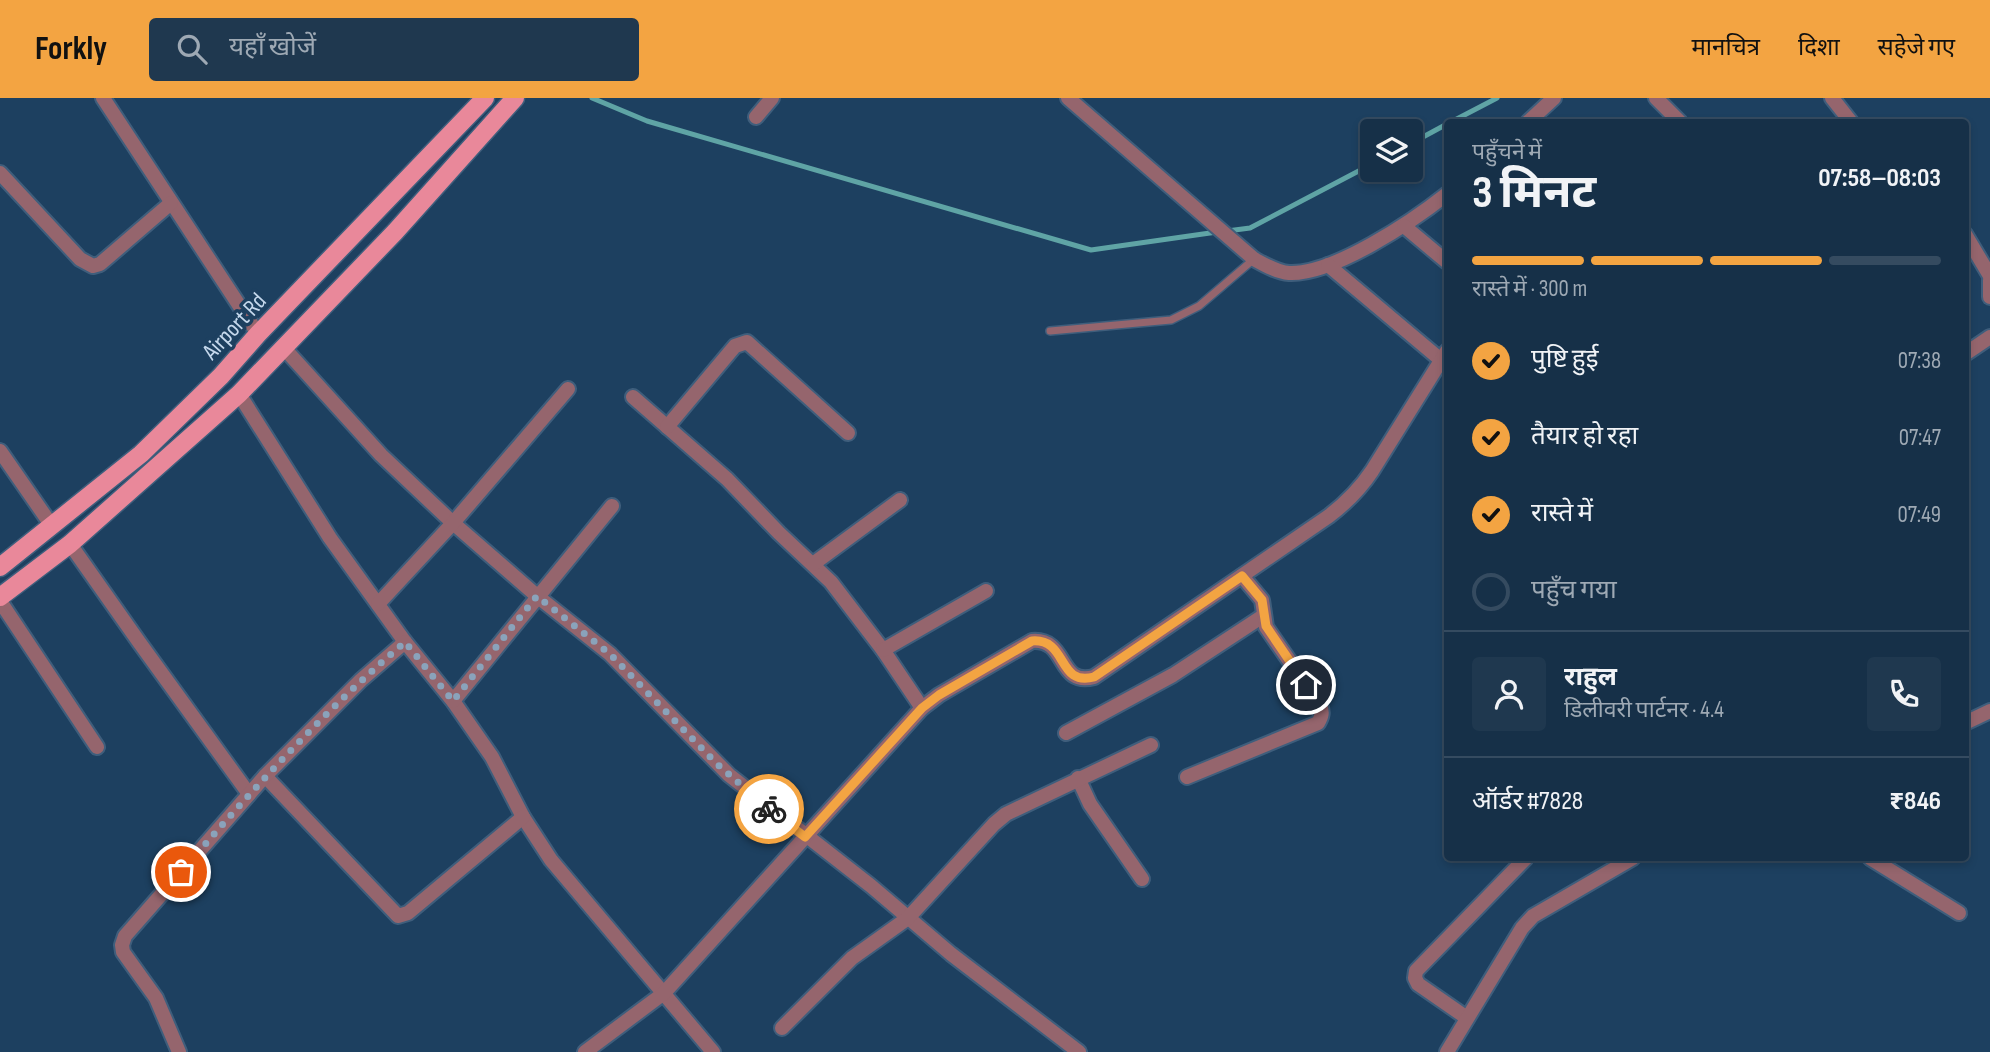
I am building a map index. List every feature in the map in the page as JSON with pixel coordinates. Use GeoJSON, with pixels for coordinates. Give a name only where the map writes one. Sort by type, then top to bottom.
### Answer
{"type":"FeatureCollection","features":[{"type":"Feature","properties":{"kind":"main road"},"geometry":{"type":"LineString","coordinates":[[0,599],[71,544],[239,394],[395,232],[515,98]]}},
{"type":"Feature","properties":{"kind":"main road","name":"Airport Rd"},"geometry":{"type":"LineString","coordinates":[[0,567],[141,454],[221,376],[479,104]]}},
{"type":"Feature","properties":{"kind":"street"},"geometry":{"type":"LineString","coordinates":[[103,98],[258,334]]}},
{"type":"Feature","properties":{"kind":"street"},"geometry":{"type":"LineString","coordinates":[[756,117],[772,98]]}},
{"type":"Feature","properties":{"kind":"street"},"geometry":{"type":"LineString","coordinates":[[1068,98],[1254,259],[1287,273],[1328,265],[1404,226],[1444,196]]}},
{"type":"Feature","properties":{"kind":"street"},"geometry":{"type":"LineString","coordinates":[[1534,119],[1554,98]]}},
{"type":"Feature","properties":{"kind":"street"},"geometry":{"type":"LineString","coordinates":[[1656,98],[1677,119]]}},
{"type":"Feature","properties":{"kind":"street"},"geometry":{"type":"LineString","coordinates":[[1832,98],[1850,119]]}},
{"type":"Feature","properties":{"kind":"street"},"geometry":{"type":"LineString","coordinates":[[0,173],[80,259],[93,266],[100,264],[171,203]]}},
{"type":"Feature","properties":{"kind":"street"},"geometry":{"type":"LineString","coordinates":[[1404,226],[1444,259]]}},
{"type":"Feature","properties":{"kind":"street"},"geometry":{"type":"LineString","coordinates":[[1969,241],[1990,278],[1990,297]]}},
{"type":"Feature","properties":{"kind":"street"},"geometry":{"type":"LineString","coordinates":[[584,1052],[664,993],[922,708],[939,695],[1032,641],[1046,641],[1052,645],[1069,672],[1076,678],[1094,677],[1329,516],[1361,487],[1444,355],[1328,265]]}},
{"type":"Feature","properties":{"kind":"street"},"geometry":{"type":"LineString","coordinates":[[1969,351],[1990,337]]}},
{"type":"Feature","properties":{"kind":"street"},"geometry":{"type":"LineString","coordinates":[[667,426],[735,346],[747,342],[848,433]]}},
{"type":"Feature","properties":{"kind":"street"},"geometry":{"type":"LineString","coordinates":[[283,346],[360,434],[453,523],[537,596],[610,654],[729,775],[951,954],[1079,1052]]}},
{"type":"Feature","properties":{"kind":"street"},"geometry":{"type":"LineString","coordinates":[[378,604],[453,523],[568,389]]}},
{"type":"Feature","properties":{"kind":"street"},"geometry":{"type":"LineString","coordinates":[[239,394],[330,538],[492,757],[523,817],[551,860],[713,1052]]}},
{"type":"Feature","properties":{"kind":"street"},"geometry":{"type":"LineString","coordinates":[[633,397],[727,479],[840,592],[922,708]]}},
{"type":"Feature","properties":{"kind":"street"},"geometry":{"type":"LineString","coordinates":[[0,451],[52,526]]}},
{"type":"Feature","properties":{"kind":"street"},"geometry":{"type":"LineString","coordinates":[[813,564],[900,500]]}},
{"type":"Feature","properties":{"kind":"street"},"geometry":{"type":"LineString","coordinates":[[453,701],[612,506]]}},
{"type":"Feature","properties":{"kind":"street"},"geometry":{"type":"LineString","coordinates":[[71,544],[249,794]]}},
{"type":"Feature","properties":{"kind":"street"},"geometry":{"type":"LineString","coordinates":[[1187,777],[1318,723],[1321,718],[1320,705],[1266,626],[1262,600],[1242,576]]}},
{"type":"Feature","properties":{"kind":"street"},"geometry":{"type":"LineString","coordinates":[[883,650],[986,591]]}},
{"type":"Feature","properties":{"kind":"street"},"geometry":{"type":"LineString","coordinates":[[0,599],[97,747]]}},
{"type":"Feature","properties":{"kind":"street"},"geometry":{"type":"LineString","coordinates":[[1066,733],[1173,675],[1263,616]]}},
{"type":"Feature","properties":{"kind":"street"},"geometry":{"type":"LineString","coordinates":[[179,1052],[161,1008],[123,952],[122,945],[130,931],[265,776],[360,680],[405,642]]}},
{"type":"Feature","properties":{"kind":"street"},"geometry":{"type":"LineString","coordinates":[[1969,721],[1990,711]]}},
{"type":"Feature","properties":{"kind":"street"},"geometry":{"type":"LineString","coordinates":[[782,1028],[852,958],[908,918],[1006,814],[1151,745]]}},
{"type":"Feature","properties":{"kind":"street"},"geometry":{"type":"LineString","coordinates":[[265,776],[398,916],[408,913],[523,817]]}},
{"type":"Feature","properties":{"kind":"street"},"geometry":{"type":"LineString","coordinates":[[1078,778],[1090,804],[1142,879]]}},
{"type":"Feature","properties":{"kind":"street"},"geometry":{"type":"LineString","coordinates":[[1467,1018],[1418,984],[1416,971],[1523,861]]}},
{"type":"Feature","properties":{"kind":"street"},"geometry":{"type":"LineString","coordinates":[[1447,1052],[1522,928],[1533,916],[1628,861]]}},
{"type":"Feature","properties":{"kind":"street"},"geometry":{"type":"LineString","coordinates":[[1875,861],[1959,913]]}},
{"type":"Feature","properties":{"kind":"lane"},"geometry":{"type":"LineString","coordinates":[[1050,331],[1171,320],[1199,306],[1254,259]]}},
{"type":"Feature","properties":{"kind":"waterway"},"geometry":{"type":"LineString","coordinates":[[592,98],[647,121],[1091,250],[1217,232]]}},
{"type":"Feature","properties":{"kind":"waterway"},"geometry":{"type":"LineString","coordinates":[[1457,119],[1497,98]]}},
{"type":"Feature","properties":{"kind":"waterway"},"geometry":{"type":"LineString","coordinates":[[1423,137],[1444,126]]}},
{"type":"Feature","properties":{"kind":"waterway"},"geometry":{"type":"LineString","coordinates":[[1227,231],[1250,228],[1360,170]]}},
{"type":"Feature","properties":{"kind":"way so far"},"geometry":{"type":"LineString","coordinates":[[181,872],[265,776],[324,715],[405,642],[453,701],[537,596],[628,670],[716,763],[769,809]]}},
{"type":"Feature","properties":{"kind":"route"},"geometry":{"type":"LineString","coordinates":[[769,809],[805,837],[905,724],[939,695],[1032,641],[1040,640],[1052,645],[1069,672],[1076,678],[1094,677],[1242,576],[1262,600],[1266,626],[1306,685]]}}]}
